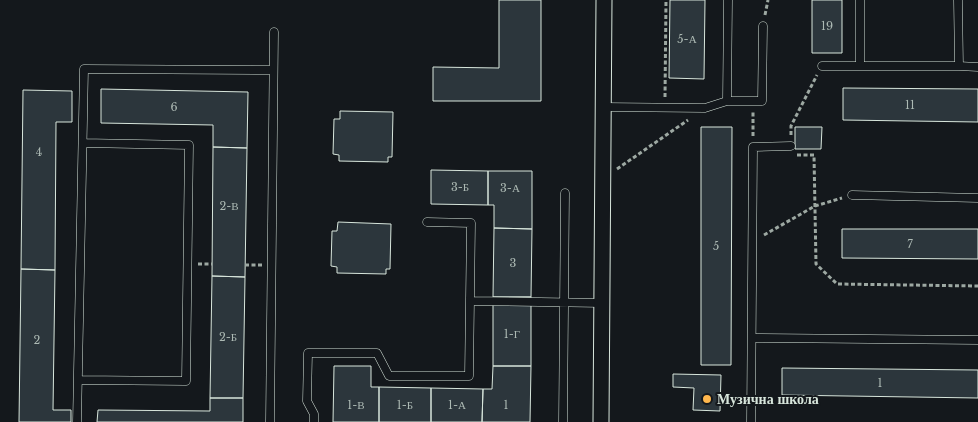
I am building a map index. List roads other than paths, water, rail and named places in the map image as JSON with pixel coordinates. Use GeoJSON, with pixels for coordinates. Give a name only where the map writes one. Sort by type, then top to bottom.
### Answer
{"type":"FeatureCollection","features":[{"type":"Feature","properties":{"kind":"street"},"geometry":{"type":"LineString","coordinates":[[601,422],[604,0]]}},
{"type":"Feature","properties":{"kind":"lane"},"geometry":{"type":"LineString","coordinates":[[727,101],[728,0]]}},
{"type":"Feature","properties":{"kind":"lane"},"geometry":{"type":"LineString","coordinates":[[860,0],[860,66]]}},
{"type":"Feature","properties":{"kind":"lane"},"geometry":{"type":"LineString","coordinates":[[958,0],[959,66]]}},
{"type":"Feature","properties":{"kind":"lane"},"geometry":{"type":"LineString","coordinates":[[603,107],[705,108],[727,101],[762,101],[763,26]]}},
{"type":"Feature","properties":{"kind":"lane"},"geometry":{"type":"LineString","coordinates":[[270,422],[274,32]]}},
{"type":"Feature","properties":{"kind":"lane"},"geometry":{"type":"LineString","coordinates":[[822,66],[978,67]]}},
{"type":"Feature","properties":{"kind":"lane"},"geometry":{"type":"LineString","coordinates":[[77,422],[84,69],[273,70]]}},
{"type":"Feature","properties":{"kind":"lane"},"geometry":{"type":"LineString","coordinates":[[78,380],[186,381],[189,145],[82,143]]}},
{"type":"Feature","properties":{"kind":"lane"},"geometry":{"type":"LineString","coordinates":[[751,422],[754,241],[753,146],[791,146]]}},
{"type":"Feature","properties":{"kind":"lane"},"geometry":{"type":"LineString","coordinates":[[563,422],[566,193]]}},
{"type":"Feature","properties":{"kind":"lane"},"geometry":{"type":"LineString","coordinates":[[852,195],[978,198]]}},
{"type":"Feature","properties":{"kind":"lane"},"geometry":{"type":"LineString","coordinates":[[314,422],[314,414],[307,401],[308,352],[377,353],[390,376],[469,376],[471,223],[427,222]]}},
{"type":"Feature","properties":{"kind":"lane"},"geometry":{"type":"LineString","coordinates":[[470,301],[602,303]]}},
{"type":"Feature","properties":{"kind":"lane"},"geometry":{"type":"LineString","coordinates":[[753,338],[978,340]]}},
{"type":"Feature","properties":{"kind":"place","name":"Музична школа"},"geometry":{"type":"Point","coordinates":[707,399]}}]}
